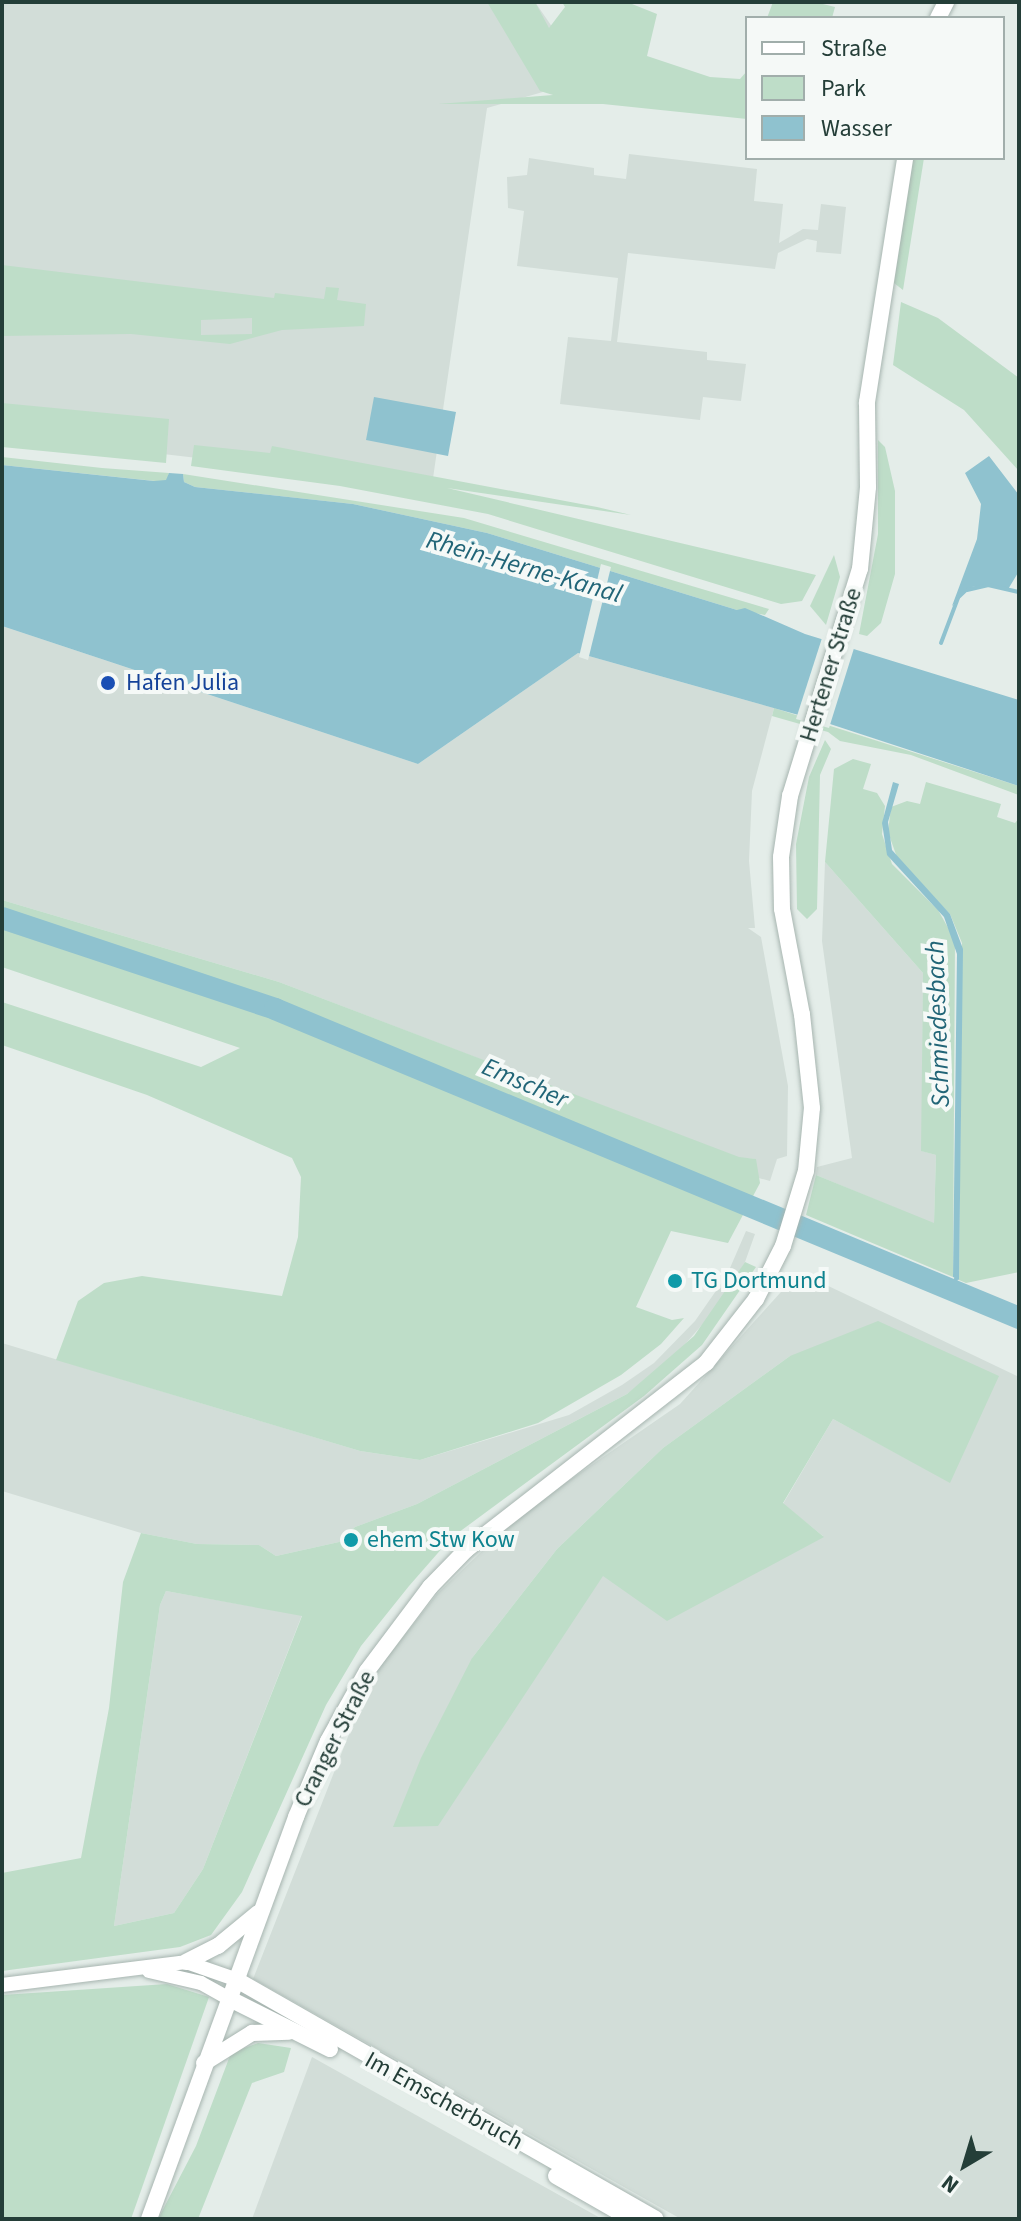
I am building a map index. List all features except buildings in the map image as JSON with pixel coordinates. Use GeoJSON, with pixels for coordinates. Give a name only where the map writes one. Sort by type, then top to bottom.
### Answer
{"type":"FeatureCollection","features":[{"type":"Feature","properties":{"kind":"main road","name":"Hertener Straße"},"geometry":{"type":"LineString","coordinates":[[806,1171],[811,1086],[780,881],[790,796],[845,628],[864,544],[867,402],[905,160]]}},
{"type":"Feature","properties":{"kind":"main road","name":"Cranger Straße"},"geometry":{"type":"LineString","coordinates":[[149,2219],[259,1912],[328,1741],[398,1627],[430,1587],[503,1517],[706,1363],[756,1299],[783,1246],[806,1171]]}},
{"type":"Feature","properties":{"kind":"main road"},"geometry":{"type":"LineString","coordinates":[[186,1962],[218,1946],[259,1912]]}},
{"type":"Feature","properties":{"kind":"main road","name":"Im Emscherbruch"},"geometry":{"type":"LineString","coordinates":[[235,1979],[301,2026],[655,2219]]}},
{"type":"Feature","properties":{"kind":"main road","name":"Im Emscherbruch"},"geometry":{"type":"LineString","coordinates":[[228,1998],[301,2026]]}},
{"type":"Feature","properties":{"kind":"main road"},"geometry":{"type":"LineString","coordinates":[[204,2063],[252,2033],[301,2026]]}},
{"type":"Feature","properties":{"kind":"main road","name":"Im Emscherbruch"},"geometry":{"type":"LineString","coordinates":[[319,2036],[631,2219]]}},
{"type":"Feature","properties":{"kind":"street"},"geometry":{"type":"LineString","coordinates":[[2,1985],[186,1962],[235,1979]]}},
{"type":"Feature","properties":{"kind":"street"},"geometry":{"type":"LineString","coordinates":[[137,1968],[201,1983],[228,1998]]}},
{"type":"Feature","properties":{"kind":"shaded area"},"geometry":{"type":"Polygon","coordinates":[[[2,2],[535,2],[588,79],[487,108],[432,485],[163,454],[2,428],[2,2]]]}},
{"type":"Feature","properties":{"kind":"shaded area"},"geometry":{"type":"Polygon","coordinates":[[[629,154],[757,169],[754,201],[783,204],[779,243],[803,229],[818,230],[821,204],[846,207],[841,254],[816,252],[817,241],[807,239],[778,253],[775,269],[628,253],[617,342],[707,352],[707,360],[746,364],[741,401],[703,397],[700,420],[560,404],[568,337],[611,341],[618,278],[517,266],[524,211],[508,208],[507,177],[527,175],[529,158],[594,168],[594,175],[626,179],[629,154]]]}},
{"type":"Feature","properties":{"kind":"shaded area"},"geometry":{"type":"Polygon","coordinates":[[[2,626],[418,764],[578,653],[774,708],[752,791],[749,861],[755,928],[748,928],[761,937],[788,1086],[787,1156],[777,1159],[770,1181],[755,1177],[756,1159],[739,1158],[279,982],[2,900],[2,626]]]}},
{"type":"Feature","properties":{"kind":"shaded area"},"geometry":{"type":"Polygon","coordinates":[[[825,862],[923,973],[922,1151],[936,1155],[934,1224],[816,1175],[817,1167],[852,1158],[822,941],[825,862]]]}},
{"type":"Feature","properties":{"kind":"shaded area"},"geometry":{"type":"Polygon","coordinates":[[[746,1231],[755,1234],[745,1262],[716,1309],[672,1359],[627,1394],[417,1504],[355,1527],[339,1542],[276,1556],[259,1545],[197,1544],[141,1533],[2,1491],[2,1343],[360,1451],[420,1460],[569,1415],[654,1363],[695,1321],[727,1275],[746,1231]]]}},
{"type":"Feature","properties":{"kind":"shaded area"},"geometry":{"type":"Polygon","coordinates":[[[799,1272],[1019,1377],[1019,2219],[681,2219],[253,1979],[371,1678],[437,1594],[522,1513],[680,1404],[799,1272]],[[790,1356],[663,1448],[557,1549],[472,1658],[552,1649],[603,1575],[667,1620],[823,1536],[783,1504],[833,1419],[950,1482],[790,1356]]]}},
{"type":"Feature","properties":{"kind":"shaded area"},"geometry":{"type":"Polygon","coordinates":[[[166,1591],[302,1615],[203,1869],[174,1913],[114,1926],[160,1605],[166,1591]]]}},
{"type":"Feature","properties":{"kind":"shaded area"},"geometry":{"type":"Polygon","coordinates":[[[312,2057],[602,2219],[252,2219],[312,2057]]]}},
{"type":"Feature","properties":{"kind":"green space"},"geometry":{"type":"Polygon","coordinates":[[[487,2],[535,2],[549,28],[565,7],[562,2],[627,2],[657,14],[647,56],[710,77],[740,79],[745,73],[745,119],[603,104],[438,104],[553,95],[540,91],[487,2]]]}},
{"type":"Feature","properties":{"kind":"green space"},"geometry":{"type":"Polygon","coordinates":[[[773,2],[815,2],[835,7],[833,16],[768,16],[773,2]]]}},
{"type":"Feature","properties":{"kind":"green space"},"geometry":{"type":"Polygon","coordinates":[[[913,160],[924,160],[903,290],[894,283],[913,160]]]}},
{"type":"Feature","properties":{"kind":"green space"},"geometry":{"type":"Polygon","coordinates":[[[2,265],[274,298],[275,293],[324,299],[326,287],[339,288],[337,300],[366,304],[364,326],[282,330],[230,344],[131,334],[2,336],[2,265]],[[252,318],[201,320],[201,335],[252,334],[252,318]]]}},
{"type":"Feature","properties":{"kind":"green space"},"geometry":{"type":"Polygon","coordinates":[[[901,302],[938,318],[1019,378],[1019,471],[964,410],[893,365],[901,302]]]}},
{"type":"Feature","properties":{"kind":"green space"},"geometry":{"type":"Polygon","coordinates":[[[2,403],[169,419],[166,463],[2,447],[2,403]]]}},
{"type":"Feature","properties":{"kind":"green space"},"geometry":{"type":"Polygon","coordinates":[[[878,440],[885,447],[895,491],[895,574],[881,623],[867,636],[859,634],[878,534],[878,440]]]}},
{"type":"Feature","properties":{"kind":"green space"},"geometry":{"type":"Polygon","coordinates":[[[194,445],[270,453],[272,446],[597,507],[631,515],[447,488],[816,575],[802,601],[781,604],[488,514],[340,486],[191,466],[194,445]]]}},
{"type":"Feature","properties":{"kind":"green space"},"geometry":{"type":"Polygon","coordinates":[[[2,457],[169,473],[167,481],[155,481],[2,465],[2,457]]]}},
{"type":"Feature","properties":{"kind":"green space"},"geometry":{"type":"Polygon","coordinates":[[[183,474],[464,518],[769,609],[765,615],[737,610],[487,533],[353,504],[195,487],[184,482],[183,474]]]}},
{"type":"Feature","properties":{"kind":"green space"},"geometry":{"type":"Polygon","coordinates":[[[834,555],[840,577],[826,625],[810,606],[834,555]]]}},
{"type":"Feature","properties":{"kind":"green space"},"geometry":{"type":"Polygon","coordinates":[[[774,708],[1019,786],[1019,795],[911,755],[840,741],[828,732],[772,716],[774,708]]]}},
{"type":"Feature","properties":{"kind":"green space"},"geometry":{"type":"Polygon","coordinates":[[[825,740],[831,749],[820,775],[817,909],[807,919],[797,909],[796,844],[809,777],[825,740]]]}},
{"type":"Feature","properties":{"kind":"green space"},"geometry":{"type":"Polygon","coordinates":[[[853,759],[871,764],[863,789],[877,793],[885,806],[882,834],[892,864],[938,910],[955,940],[953,1277],[806,1215],[816,1175],[934,1223],[936,1155],[921,1151],[923,973],[825,862],[834,769],[853,759]]]}},
{"type":"Feature","properties":{"kind":"green space"},"geometry":{"type":"Polygon","coordinates":[[[926,782],[1001,804],[997,817],[1015,823],[1019,818],[1019,1272],[966,1283],[959,1280],[962,943],[950,914],[899,863],[888,832],[891,807],[907,801],[920,804],[926,782]]]}},
{"type":"Feature","properties":{"kind":"green space"},"geometry":{"type":"Polygon","coordinates":[[[2,900],[279,982],[739,1157],[756,1159],[760,1183],[728,1243],[671,1231],[636,1307],[672,1320],[684,1318],[661,1344],[621,1375],[538,1423],[420,1460],[360,1451],[56,1360],[78,1301],[104,1283],[142,1276],[282,1296],[298,1237],[301,1177],[292,1158],[147,1095],[2,1045],[2,1002],[201,1067],[240,1048],[2,967],[2,900]]]}},
{"type":"Feature","properties":{"kind":"green space"},"geometry":{"type":"Polygon","coordinates":[[[745,1262],[756,1267],[702,1345],[644,1396],[451,1538],[409,1586],[361,1646],[326,1705],[242,1892],[211,1935],[180,1947],[2,1971],[2,1873],[81,1858],[109,1708],[123,1582],[141,1533],[197,1544],[259,1545],[276,1556],[339,1542],[355,1527],[417,1504],[627,1394],[694,1336],[745,1262]],[[166,1591],[160,1605],[114,1926],[174,1913],[203,1869],[302,1616],[166,1591]]]}},
{"type":"Feature","properties":{"kind":"green space"},"geometry":{"type":"Polygon","coordinates":[[[878,1321],[999,1376],[950,1483],[833,1419],[783,1503],[824,1537],[667,1621],[603,1576],[438,1826],[393,1827],[421,1758],[472,1658],[557,1549],[663,1448],[790,1356],[878,1321]]]}},
{"type":"Feature","properties":{"kind":"green space"},"geometry":{"type":"Polygon","coordinates":[[[167,1984],[209,1997],[131,2219],[2,2219],[2,1995],[167,1984]]]}},
{"type":"Feature","properties":{"kind":"green space"},"geometry":{"type":"Polygon","coordinates":[[[258,2043],[291,2048],[284,2072],[252,2083],[198,2219],[158,2219],[196,2146],[231,2053],[258,2043]]]}},
{"type":"Feature","properties":{"kind":"water"},"geometry":{"type":"Polygon","coordinates":[[[374,397],[456,412],[448,456],[366,440],[374,397]]]}},
{"type":"Feature","properties":{"kind":"water"},"geometry":{"type":"Polygon","coordinates":[[[989,456],[1019,495],[1019,571],[1007,591],[988,585],[972,587],[952,606],[977,539],[981,504],[965,473],[989,456]]]}},
{"type":"Feature","properties":{"kind":"water","name":"Rhein-Herne-Kanal"},"geometry":{"type":"Polygon","coordinates":[[[2,465],[154,481],[166,480],[169,473],[183,474],[184,482],[195,487],[353,504],[487,533],[737,610],[745,608],[805,634],[1019,700],[1019,786],[827,723],[578,653],[418,764],[2,626],[2,465]]]}},
{"type":"Feature","properties":{"kind":"water"},"geometry":{"type":"Polygon","coordinates":[[[893,782],[899,784],[888,822],[892,850],[950,914],[963,949],[959,1280],[953,1277],[957,954],[944,917],[887,855],[882,823],[893,782]]]}},
{"type":"Feature","properties":{"kind":"pier"},"geometry":{"type":"Polygon","coordinates":[[[601,564],[611,567],[588,660],[579,657],[601,564]]]}},
{"type":"Feature","properties":{"kind":"pier"},"geometry":{"type":"Polygon","coordinates":[[[823,635],[855,645],[829,728],[796,719],[823,635]]]}},
{"type":"Feature","properties":{"kind":"waterway","name":"Schmiedesbach"},"geometry":{"type":"LineString","coordinates":[[967,590],[988,585],[1019,592]]}},
{"type":"Feature","properties":{"kind":"waterway","name":"Schmiedesbach"},"geometry":{"type":"LineString","coordinates":[[941,643],[958,598]]}},
{"type":"Feature","properties":{"kind":"waterway","name":"Emscher"},"geometry":{"type":"LineString","coordinates":[[2,918],[275,1009],[1019,1318]]}},
{"type":"Feature","properties":{"kind":"waterway","name":"Schmiedesbach"},"geometry":{"type":"LineString","coordinates":[[952,1288],[957,1277]]}},
{"type":"Feature","properties":{"kind":"place","name":"Hafen Julia"},"geometry":{"type":"Point","coordinates":[108,683]}},
{"type":"Feature","properties":{"kind":"place","name":"TG Dortmund"},"geometry":{"type":"Point","coordinates":[675,1281]}},
{"type":"Feature","properties":{"kind":"place","name":"ehem Stw Kow"},"geometry":{"type":"Point","coordinates":[351,1540]}}]}
